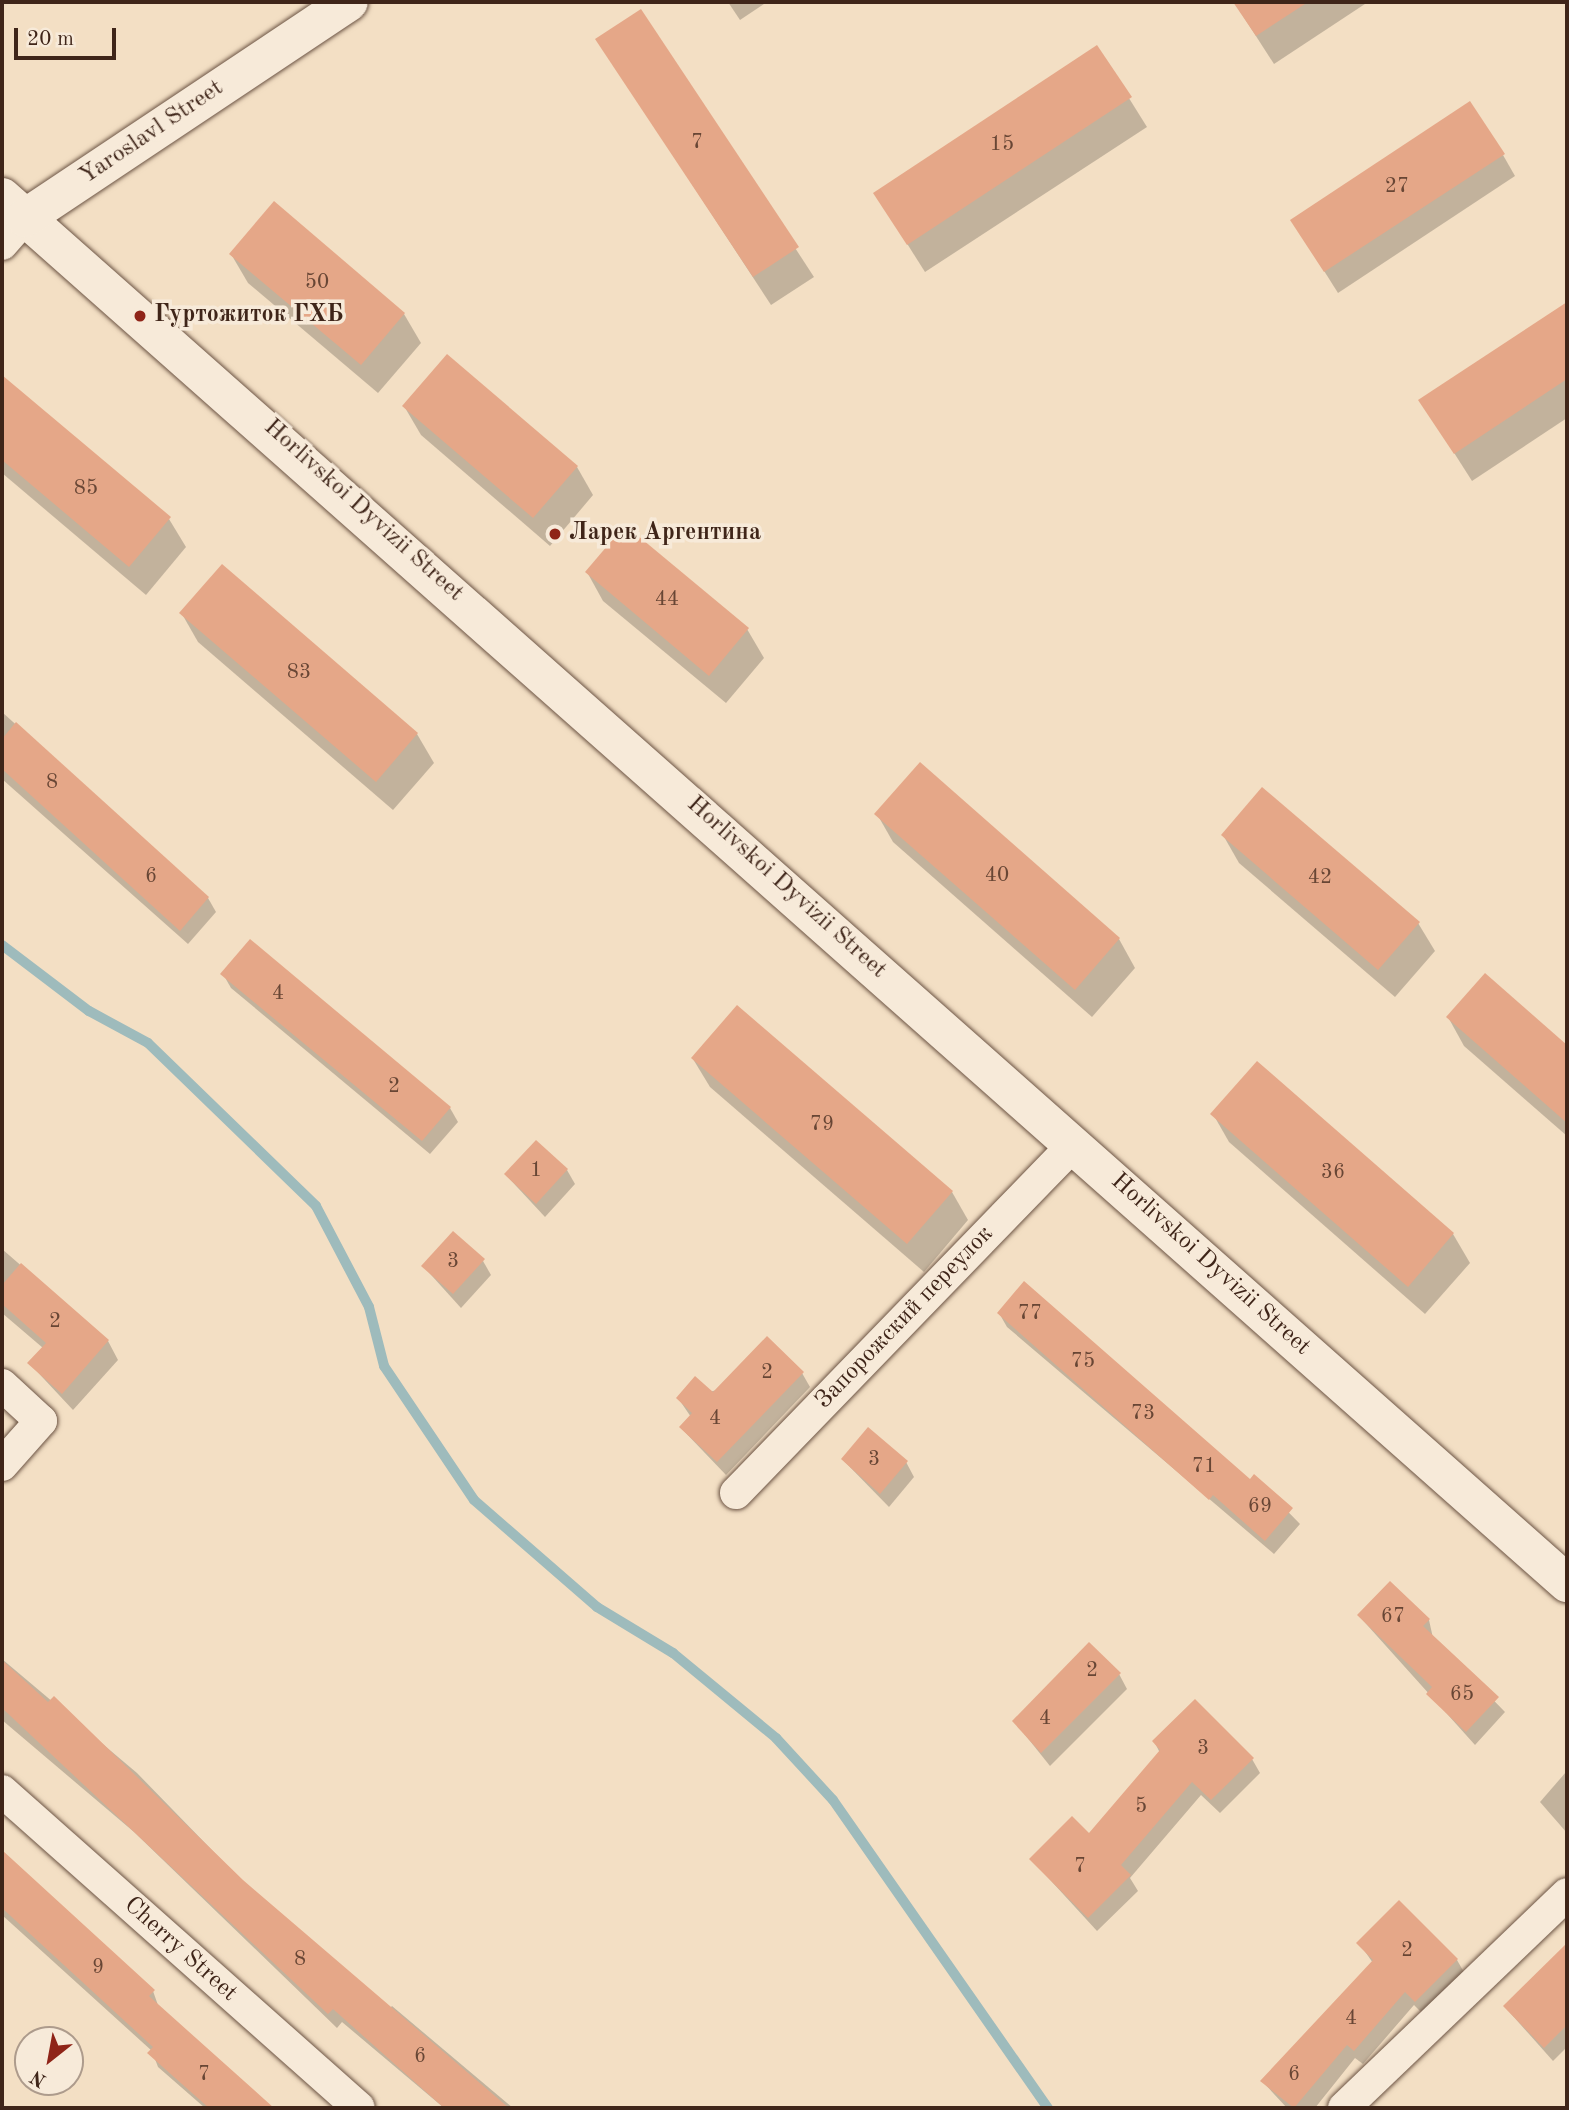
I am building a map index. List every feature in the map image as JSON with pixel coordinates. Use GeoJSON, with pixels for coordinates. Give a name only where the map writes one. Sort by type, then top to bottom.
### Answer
{"type":"FeatureCollection","features":[{"type":"Feature","properties":{"kind":"main road","name":"Yaroslavl Street"},"geometry":{"type":"LineString","coordinates":[[10,220],[330,7]]}},
{"type":"Feature","properties":{"kind":"main road","name":"Horlivskoi Dyvizii Street"},"geometry":{"type":"LineString","coordinates":[[10,220],[1074,1144],[1567,1583]]}},
{"type":"Feature","properties":{"kind":"street","name":"Запорожский переулок"},"geometry":{"type":"LineString","coordinates":[[736,1493],[1074,1144]]}},
{"type":"Feature","properties":{"kind":"street"},"geometry":{"type":"LineString","coordinates":[[2,1385],[40,1421],[2,1465]]}},
{"type":"Feature","properties":{"kind":"street","name":"Cherry Street"},"geometry":{"type":"LineString","coordinates":[[2,1791],[359,2108]]}},
{"type":"Feature","properties":{"kind":"street"},"geometry":{"type":"LineString","coordinates":[[1343,2108],[1567,1894]]}},
{"type":"Feature","properties":{"kind":"building"},"geometry":{"type":"Polygon","coordinates":[[[1233,2],[1308,2],[1256,36],[1233,2]]]}},
{"type":"Feature","properties":{"kind":"building"},"geometry":{"type":"Polygon","coordinates":[[[641,9],[799,247],[753,277],[595,39],[641,9]]]}},
{"type":"Feature","properties":{"kind":"building"},"geometry":{"type":"Polygon","coordinates":[[[1097,45],[1132,97],[907,245],[873,193],[1097,45]]]}},
{"type":"Feature","properties":{"kind":"building"},"geometry":{"type":"Polygon","coordinates":[[[1470,101],[1505,154],[1324,272],[1290,220],[1470,101]]]}},
{"type":"Feature","properties":{"kind":"building"},"geometry":{"type":"Polygon","coordinates":[[[274,201],[405,313],[361,365],[229,254],[274,201]]]}},
{"type":"Feature","properties":{"kind":"building"},"geometry":{"type":"Polygon","coordinates":[[[1567,302],[1567,379],[1454,454],[1418,400],[1567,302]]]}},
{"type":"Feature","properties":{"kind":"building"},"geometry":{"type":"Polygon","coordinates":[[[447,354],[578,466],[533,518],[402,406],[447,354]]]}},
{"type":"Feature","properties":{"kind":"building"},"geometry":{"type":"Polygon","coordinates":[[[2,375],[171,517],[129,567],[2,460],[2,375]]]}},
{"type":"Feature","properties":{"kind":"building"},"geometry":{"type":"Polygon","coordinates":[[[625,525],[749,628],[709,676],[585,572],[625,525]]]}},
{"type":"Feature","properties":{"kind":"building"},"geometry":{"type":"Polygon","coordinates":[[[222,564],[418,733],[376,782],[179,613],[222,564]]]}},
{"type":"Feature","properties":{"kind":"building"},"geometry":{"type":"Polygon","coordinates":[[[16,722],[209,897],[180,931],[2,769],[2,739],[16,722]]]}},
{"type":"Feature","properties":{"kind":"building"},"geometry":{"type":"Polygon","coordinates":[[[920,762],[1120,938],[1075,990],[874,814],[920,762]]]}},
{"type":"Feature","properties":{"kind":"building"},"geometry":{"type":"Polygon","coordinates":[[[1262,787],[1420,922],[1378,970],[1221,835],[1262,787]]]}},
{"type":"Feature","properties":{"kind":"building"},"geometry":{"type":"Polygon","coordinates":[[[250,939],[451,1107],[422,1141],[220,974],[250,939]]]}},
{"type":"Feature","properties":{"kind":"building"},"geometry":{"type":"Polygon","coordinates":[[[1485,973],[1567,1045],[1567,1123],[1446,1017],[1485,973]]]}},
{"type":"Feature","properties":{"kind":"building"},"geometry":{"type":"Polygon","coordinates":[[[737,1005],[953,1191],[907,1244],[691,1058],[737,1005]]]}},
{"type":"Feature","properties":{"kind":"building"},"geometry":{"type":"Polygon","coordinates":[[[1257,1061],[1454,1233],[1408,1287],[1210,1114],[1257,1061]]]}},
{"type":"Feature","properties":{"kind":"building"},"geometry":{"type":"Polygon","coordinates":[[[536,1140],[568,1169],[536,1204],[504,1174],[536,1140]]]}},
{"type":"Feature","properties":{"kind":"building"},"geometry":{"type":"Polygon","coordinates":[[[453,1231],[485,1259],[453,1294],[421,1266],[453,1231]]]}},
{"type":"Feature","properties":{"kind":"building"},"geometry":{"type":"Polygon","coordinates":[[[21,1263],[109,1340],[62,1394],[27,1363],[46,1343],[2,1304],[2,1285],[21,1263]]]}},
{"type":"Feature","properties":{"kind":"building"},"geometry":{"type":"Polygon","coordinates":[[[1024,1281],[1250,1479],[1254,1474],[1293,1508],[1265,1541],[1213,1495],[1209,1500],[997,1313],[1024,1281]]]}},
{"type":"Feature","properties":{"kind":"building"},"geometry":{"type":"Polygon","coordinates":[[[767,1336],[804,1372],[717,1462],[679,1427],[692,1413],[676,1398],[695,1376],[713,1392],[767,1336]]]}},
{"type":"Feature","properties":{"kind":"building"},"geometry":{"type":"Polygon","coordinates":[[[868,1427],[908,1461],[880,1494],[841,1459],[868,1427]]]}},
{"type":"Feature","properties":{"kind":"building"},"geometry":{"type":"Polygon","coordinates":[[[1390,1581],[1430,1619],[1423,1626],[1499,1697],[1466,1732],[1426,1694],[1432,1687],[1357,1615],[1390,1581]]]}},
{"type":"Feature","properties":{"kind":"building"},"geometry":{"type":"Polygon","coordinates":[[[1089,1642],[1121,1673],[1041,1753],[1012,1721],[1089,1642]]]}},
{"type":"Feature","properties":{"kind":"building"},"geometry":{"type":"Polygon","coordinates":[[[2,1660],[48,1702],[54,1696],[243,1880],[509,2108],[444,2108],[333,2009],[328,2014],[2,1708],[2,1660]]]}},
{"type":"Feature","properties":{"kind":"building"},"geometry":{"type":"Polygon","coordinates":[[[1195,1699],[1254,1758],[1211,1800],[1192,1782],[1121,1865],[1131,1875],[1088,1918],[1029,1859],[1072,1816],[1089,1833],[1160,1750],[1152,1741],[1195,1699]]]}},
{"type":"Feature","properties":{"kind":"building"},"geometry":{"type":"Polygon","coordinates":[[[2,1850],[155,1990],[149,1996],[274,2108],[209,2108],[147,2053],[153,2047],[2,1908],[2,1850]]]}},
{"type":"Feature","properties":{"kind":"building"},"geometry":{"type":"Polygon","coordinates":[[[1399,1900],[1458,1959],[1415,2002],[1405,1992],[1354,2051],[1347,2045],[1294,2108],[1260,2081],[1373,1960],[1356,1943],[1399,1900]]]}},
{"type":"Feature","properties":{"kind":"building"},"geometry":{"type":"Polygon","coordinates":[[[1567,1943],[1567,2025],[1544,2048],[1503,2006],[1567,1943]]]}},
{"type":"Feature","properties":{"kind":"waterway"},"geometry":{"type":"LineString","coordinates":[[2,945],[89,1011],[148,1043],[316,1206],[369,1307],[384,1366],[474,1500],[597,1607],[673,1653],[776,1738],[833,1800],[1048,2108]]}},
{"type":"Feature","properties":{"kind":"place","name":"Гуртожиток ГХБ"},"geometry":{"type":"Point","coordinates":[140,316]}},
{"type":"Feature","properties":{"kind":"place","name":"Ларек Аргентина"},"geometry":{"type":"Point","coordinates":[555,534]}}]}
